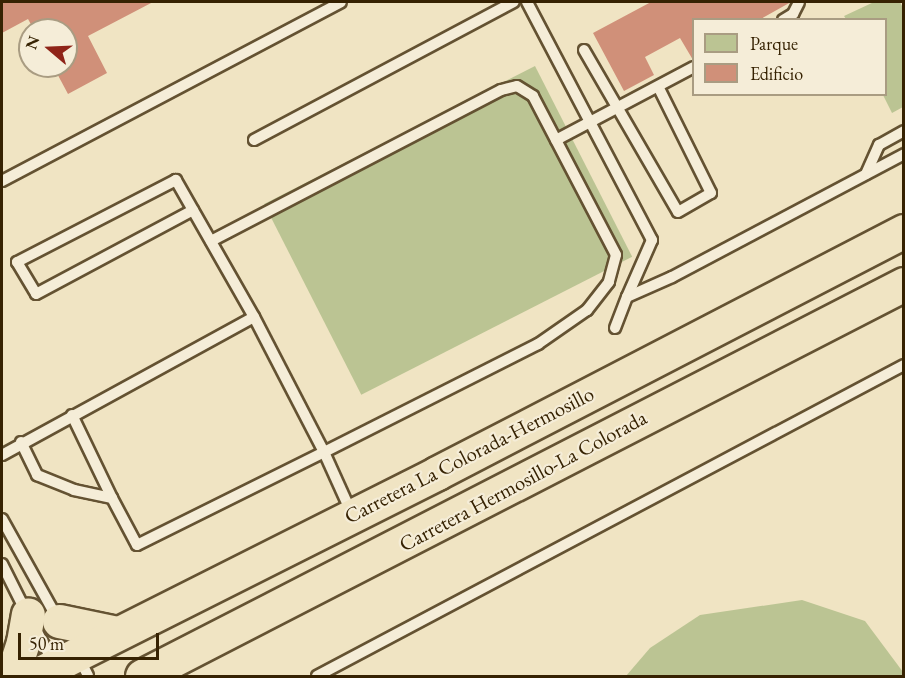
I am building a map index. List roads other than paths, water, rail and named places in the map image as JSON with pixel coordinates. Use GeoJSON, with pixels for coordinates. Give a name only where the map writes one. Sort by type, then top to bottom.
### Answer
{"type":"FeatureCollection","features":[{"type":"Feature","properties":{"kind":"highway","name":"Carretera La Colorada-Hermosillo"},"geometry":{"type":"LineString","coordinates":[[60,652],[117,633],[352,515],[903,231]]}},
{"type":"Feature","properties":{"kind":"highway","name":"Carretera Hermosillo-La Colorada"},"geometry":{"type":"LineString","coordinates":[[142,676],[903,284]]}},
{"type":"Feature","properties":{"kind":"highway"},"geometry":{"type":"LineString","coordinates":[[12,676],[23,642],[60,652]]}},
{"type":"Feature","properties":{"kind":"lane"},"geometry":{"type":"LineString","coordinates":[[2,181],[341,2]]}},
{"type":"Feature","properties":{"kind":"lane"},"geometry":{"type":"LineString","coordinates":[[254,140],[513,2]]}},
{"type":"Feature","properties":{"kind":"lane"},"geometry":{"type":"LineString","coordinates":[[527,2],[592,121],[652,240],[615,328]]}},
{"type":"Feature","properties":{"kind":"lane"},"geometry":{"type":"LineString","coordinates":[[786,18],[793,14],[799,2]]}},
{"type":"Feature","properties":{"kind":"lane"},"geometry":{"type":"LineString","coordinates":[[584,50],[619,106],[678,212],[711,193],[658,86]]}},
{"type":"Feature","properties":{"kind":"lane"},"geometry":{"type":"LineString","coordinates":[[556,140],[692,68]]}},
{"type":"Feature","properties":{"kind":"lane"},"geometry":{"type":"LineString","coordinates":[[72,415],[137,544],[538,344],[587,310],[609,282],[616,255],[533,96],[517,86],[501,90],[211,241]]}},
{"type":"Feature","properties":{"kind":"lane"},"geometry":{"type":"LineString","coordinates":[[866,174],[879,145],[903,131]]}},
{"type":"Feature","properties":{"kind":"lane"},"geometry":{"type":"LineString","coordinates":[[627,297],[672,277],[903,154]]}},
{"type":"Feature","properties":{"kind":"lane"},"geometry":{"type":"LineString","coordinates":[[193,210],[36,294],[17,262],[176,180],[254,317],[324,452],[352,515]]}},
{"type":"Feature","properties":{"kind":"lane"},"geometry":{"type":"LineString","coordinates":[[2,455],[21,442],[254,317]]}},
{"type":"Feature","properties":{"kind":"lane"},"geometry":{"type":"LineString","coordinates":[[317,676],[903,365]]}},
{"type":"Feature","properties":{"kind":"lane"},"geometry":{"type":"LineString","coordinates":[[21,442],[38,474],[74,490],[112,498]]}},
{"type":"Feature","properties":{"kind":"lane"},"geometry":{"type":"LineString","coordinates":[[2,519],[60,652]]}},
{"type":"Feature","properties":{"kind":"lane"},"geometry":{"type":"LineString","coordinates":[[2,564],[60,652]]}}]}
